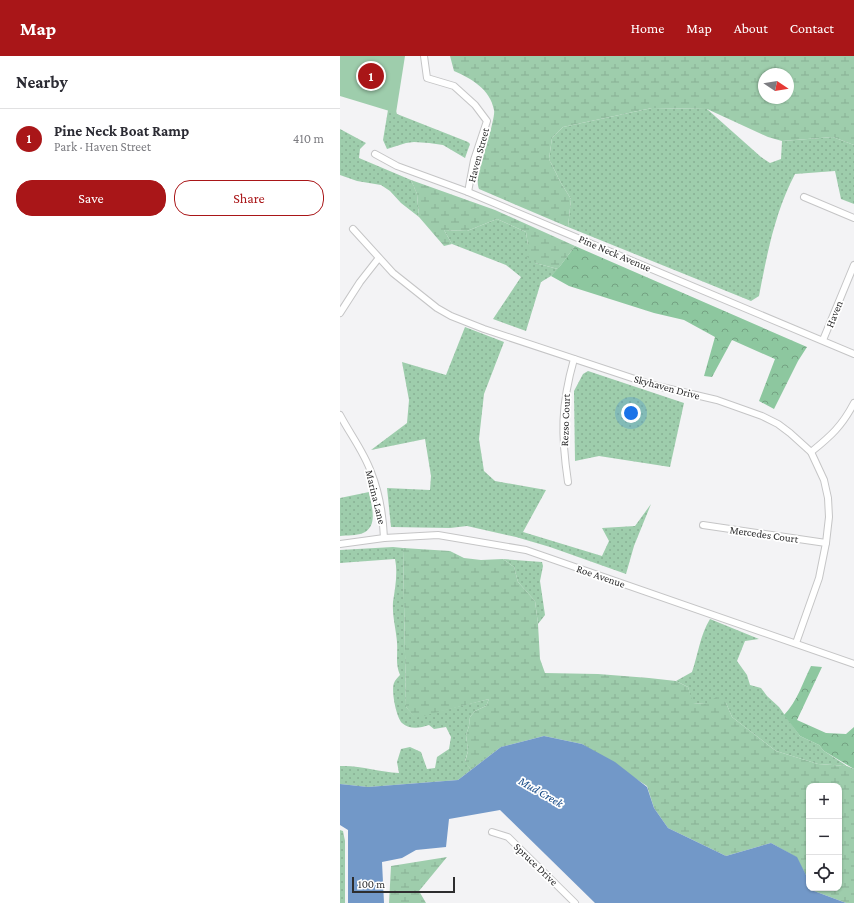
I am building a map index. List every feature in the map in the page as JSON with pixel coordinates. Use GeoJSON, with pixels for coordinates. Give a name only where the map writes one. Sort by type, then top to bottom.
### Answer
{"type":"FeatureCollection","features":[{"type":"Feature","properties":{"kind":"street","name":"Haven Street"},"geometry":{"type":"LineString","coordinates":[[424,56],[427,78],[454,86],[475,105],[487,121],[474,160],[468,192]]}},
{"type":"Feature","properties":{"kind":"street","name":"Pine Neck Avenue"},"geometry":{"type":"LineString","coordinates":[[375,154],[397,166],[468,192],[854,354]]}},
{"type":"Feature","properties":{"kind":"street"},"geometry":{"type":"LineString","coordinates":[[804,197],[854,218]]}},
{"type":"Feature","properties":{"kind":"street","name":"Skyhaven Drive"},"geometry":{"type":"LineString","coordinates":[[353,229],[378,258],[405,284],[437,308],[451,316],[484,329],[652,385],[717,400],[762,416],[778,424],[811,452],[824,480],[828,498],[829,517],[826,543],[819,578],[796,643]]}},
{"type":"Feature","properties":{"kind":"street"},"geometry":{"type":"LineString","coordinates":[[340,313],[378,258]]}},
{"type":"Feature","properties":{"kind":"street","name":"Haven"},"geometry":{"type":"LineString","coordinates":[[823,340],[854,265]]}},
{"type":"Feature","properties":{"kind":"street","name":"Rezso Court"},"geometry":{"type":"LineString","coordinates":[[568,482],[562,425],[566,384],[574,358]]}},
{"type":"Feature","properties":{"kind":"street"},"geometry":{"type":"LineString","coordinates":[[811,452],[831,436],[847,417],[854,403]]}},
{"type":"Feature","properties":{"kind":"street","name":"Marina Lane"},"geometry":{"type":"LineString","coordinates":[[340,415],[372,472],[380,507],[384,538]]}},
{"type":"Feature","properties":{"kind":"street","name":"Mercedes Court"},"geometry":{"type":"LineString","coordinates":[[703,525],[826,543]]}},
{"type":"Feature","properties":{"kind":"street","name":"Roe Avenue"},"geometry":{"type":"LineString","coordinates":[[340,544],[384,538],[438,535],[526,550],[854,664]]}},
{"type":"Feature","properties":{"kind":"street","name":"Spruce Drive"},"geometry":{"type":"LineString","coordinates":[[492,832],[508,837],[575,903]]}},
{"type":"Feature","properties":{"kind":"green space"},"geometry":{"type":"Polygon","coordinates":[[[340,56],[405,56],[396,113],[340,96],[340,56]]]}},
{"type":"Feature","properties":{"kind":"green space"},"geometry":{"type":"Polygon","coordinates":[[[397,56],[394,105],[397,114],[468,142],[470,144],[465,158],[443,145],[429,143],[406,143],[387,149],[383,140],[397,56]]]}},
{"type":"Feature","properties":{"kind":"green space"},"geometry":{"type":"Polygon","coordinates":[[[450,56],[854,56],[854,145],[833,137],[782,141],[768,137],[707,109],[652,108],[563,127],[552,138],[549,159],[571,199],[568,227],[479,189],[479,174],[494,110],[489,96],[474,81],[454,71],[450,56]]]}},
{"type":"Feature","properties":{"kind":"green space"},"geometry":{"type":"Polygon","coordinates":[[[652,108],[707,109],[761,157],[770,163],[781,159],[782,141],[833,137],[854,145],[854,204],[841,199],[835,171],[795,174],[777,218],[759,296],[751,301],[568,227],[571,199],[549,159],[552,138],[563,127],[652,108]]]}},
{"type":"Feature","properties":{"kind":"green space"},"geometry":{"type":"Polygon","coordinates":[[[340,129],[366,143],[360,149],[359,158],[411,180],[417,194],[419,217],[401,203],[390,191],[381,185],[357,181],[340,175],[340,129]]]}},
{"type":"Feature","properties":{"kind":"green space"},"geometry":{"type":"Polygon","coordinates":[[[411,180],[495,210],[575,246],[558,269],[535,263],[526,256],[528,245],[526,232],[497,219],[467,231],[444,230],[452,244],[444,246],[419,217],[417,194],[411,180]]]}},
{"type":"Feature","properties":{"kind":"green space"},"geometry":{"type":"Polygon","coordinates":[[[497,219],[526,232],[528,245],[535,263],[558,269],[551,276],[541,282],[526,331],[493,319],[521,277],[506,265],[452,244],[444,230],[467,231],[497,219]]]}},
{"type":"Feature","properties":{"kind":"green space"},"geometry":{"type":"Polygon","coordinates":[[[575,246],[807,347],[798,361],[774,409],[759,401],[775,359],[732,340],[712,377],[704,376],[715,337],[684,320],[654,313],[569,286],[551,276],[575,246]]]}},
{"type":"Feature","properties":{"kind":"green space"},"geometry":{"type":"Polygon","coordinates":[[[465,327],[504,342],[484,394],[479,439],[484,471],[495,481],[546,490],[523,532],[602,556],[609,541],[602,528],[635,526],[651,504],[634,546],[626,574],[550,547],[516,537],[467,526],[450,528],[391,527],[387,488],[430,490],[431,476],[425,439],[371,450],[407,423],[409,400],[402,362],[446,375],[465,327]]]}},
{"type":"Feature","properties":{"kind":"green space"},"geometry":{"type":"Polygon","coordinates":[[[588,371],[684,403],[670,467],[599,456],[575,461],[574,391],[583,374],[588,371]]]}},
{"type":"Feature","properties":{"kind":"green space"},"geometry":{"type":"Polygon","coordinates":[[[369,492],[373,515],[371,525],[368,530],[360,534],[340,536],[340,498],[369,492]]]}},
{"type":"Feature","properties":{"kind":"green space"},"geometry":{"type":"Polygon","coordinates":[[[393,547],[403,548],[406,707],[415,717],[489,699],[486,706],[475,711],[470,717],[466,735],[468,751],[465,761],[471,770],[458,780],[368,787],[340,784],[340,766],[399,773],[397,762],[401,749],[410,747],[421,752],[427,769],[435,768],[437,757],[449,749],[451,737],[446,727],[434,729],[429,725],[419,728],[408,727],[402,723],[396,710],[393,686],[400,675],[397,663],[397,642],[393,607],[396,576],[395,559],[340,563],[340,550],[393,547]]]}},
{"type":"Feature","properties":{"kind":"green space"},"geometry":{"type":"Polygon","coordinates":[[[403,548],[450,551],[464,558],[481,560],[503,559],[514,567],[518,582],[535,601],[540,659],[545,673],[598,674],[676,681],[688,687],[693,703],[705,704],[718,696],[726,703],[732,717],[776,751],[818,764],[847,766],[854,769],[854,903],[846,903],[814,891],[842,891],[842,783],[806,783],[806,875],[796,857],[771,843],[726,856],[668,828],[654,808],[647,786],[582,744],[544,736],[501,747],[471,770],[465,762],[468,751],[466,735],[470,717],[475,711],[486,706],[489,699],[415,718],[406,707],[403,548]]]}},
{"type":"Feature","properties":{"kind":"green space"},"geometry":{"type":"Polygon","coordinates":[[[503,559],[542,562],[543,566],[540,581],[545,615],[538,624],[535,601],[518,582],[514,567],[503,559]]]}},
{"type":"Feature","properties":{"kind":"green space"},"geometry":{"type":"Polygon","coordinates":[[[710,619],[759,639],[745,641],[737,661],[747,675],[750,685],[761,688],[779,707],[800,736],[819,745],[824,751],[847,766],[818,764],[776,751],[732,717],[726,703],[692,703],[688,687],[676,681],[692,672],[701,638],[710,619]]]}},
{"type":"Feature","properties":{"kind":"green space"},"geometry":{"type":"Polygon","coordinates":[[[811,666],[822,667],[797,720],[826,733],[846,734],[854,727],[854,769],[824,751],[819,745],[800,736],[784,715],[789,710],[796,698],[811,666]]]}},
{"type":"Feature","properties":{"kind":"green space"},"geometry":{"type":"Polygon","coordinates":[[[340,830],[343,831],[345,841],[345,903],[340,903],[340,830]]]}},
{"type":"Feature","properties":{"kind":"green space"},"geometry":{"type":"Polygon","coordinates":[[[447,857],[419,891],[426,903],[389,903],[391,866],[447,857]]]}},
{"type":"Feature","properties":{"kind":"water","name":"Mud Creek"},"geometry":{"type":"Polygon","coordinates":[[[544,736],[582,744],[615,762],[647,787],[654,808],[668,828],[726,856],[771,843],[797,857],[806,875],[806,891],[814,891],[846,903],[595,903],[500,810],[449,819],[446,847],[416,850],[402,858],[382,862],[384,903],[348,903],[348,830],[340,825],[340,784],[368,787],[458,780],[501,747],[544,736]]]}},
{"type":"Feature","properties":{"kind":"place","name":"Pine Neck Boat Ramp"},"geometry":{"type":"Point","coordinates":[371,76]}}]}
